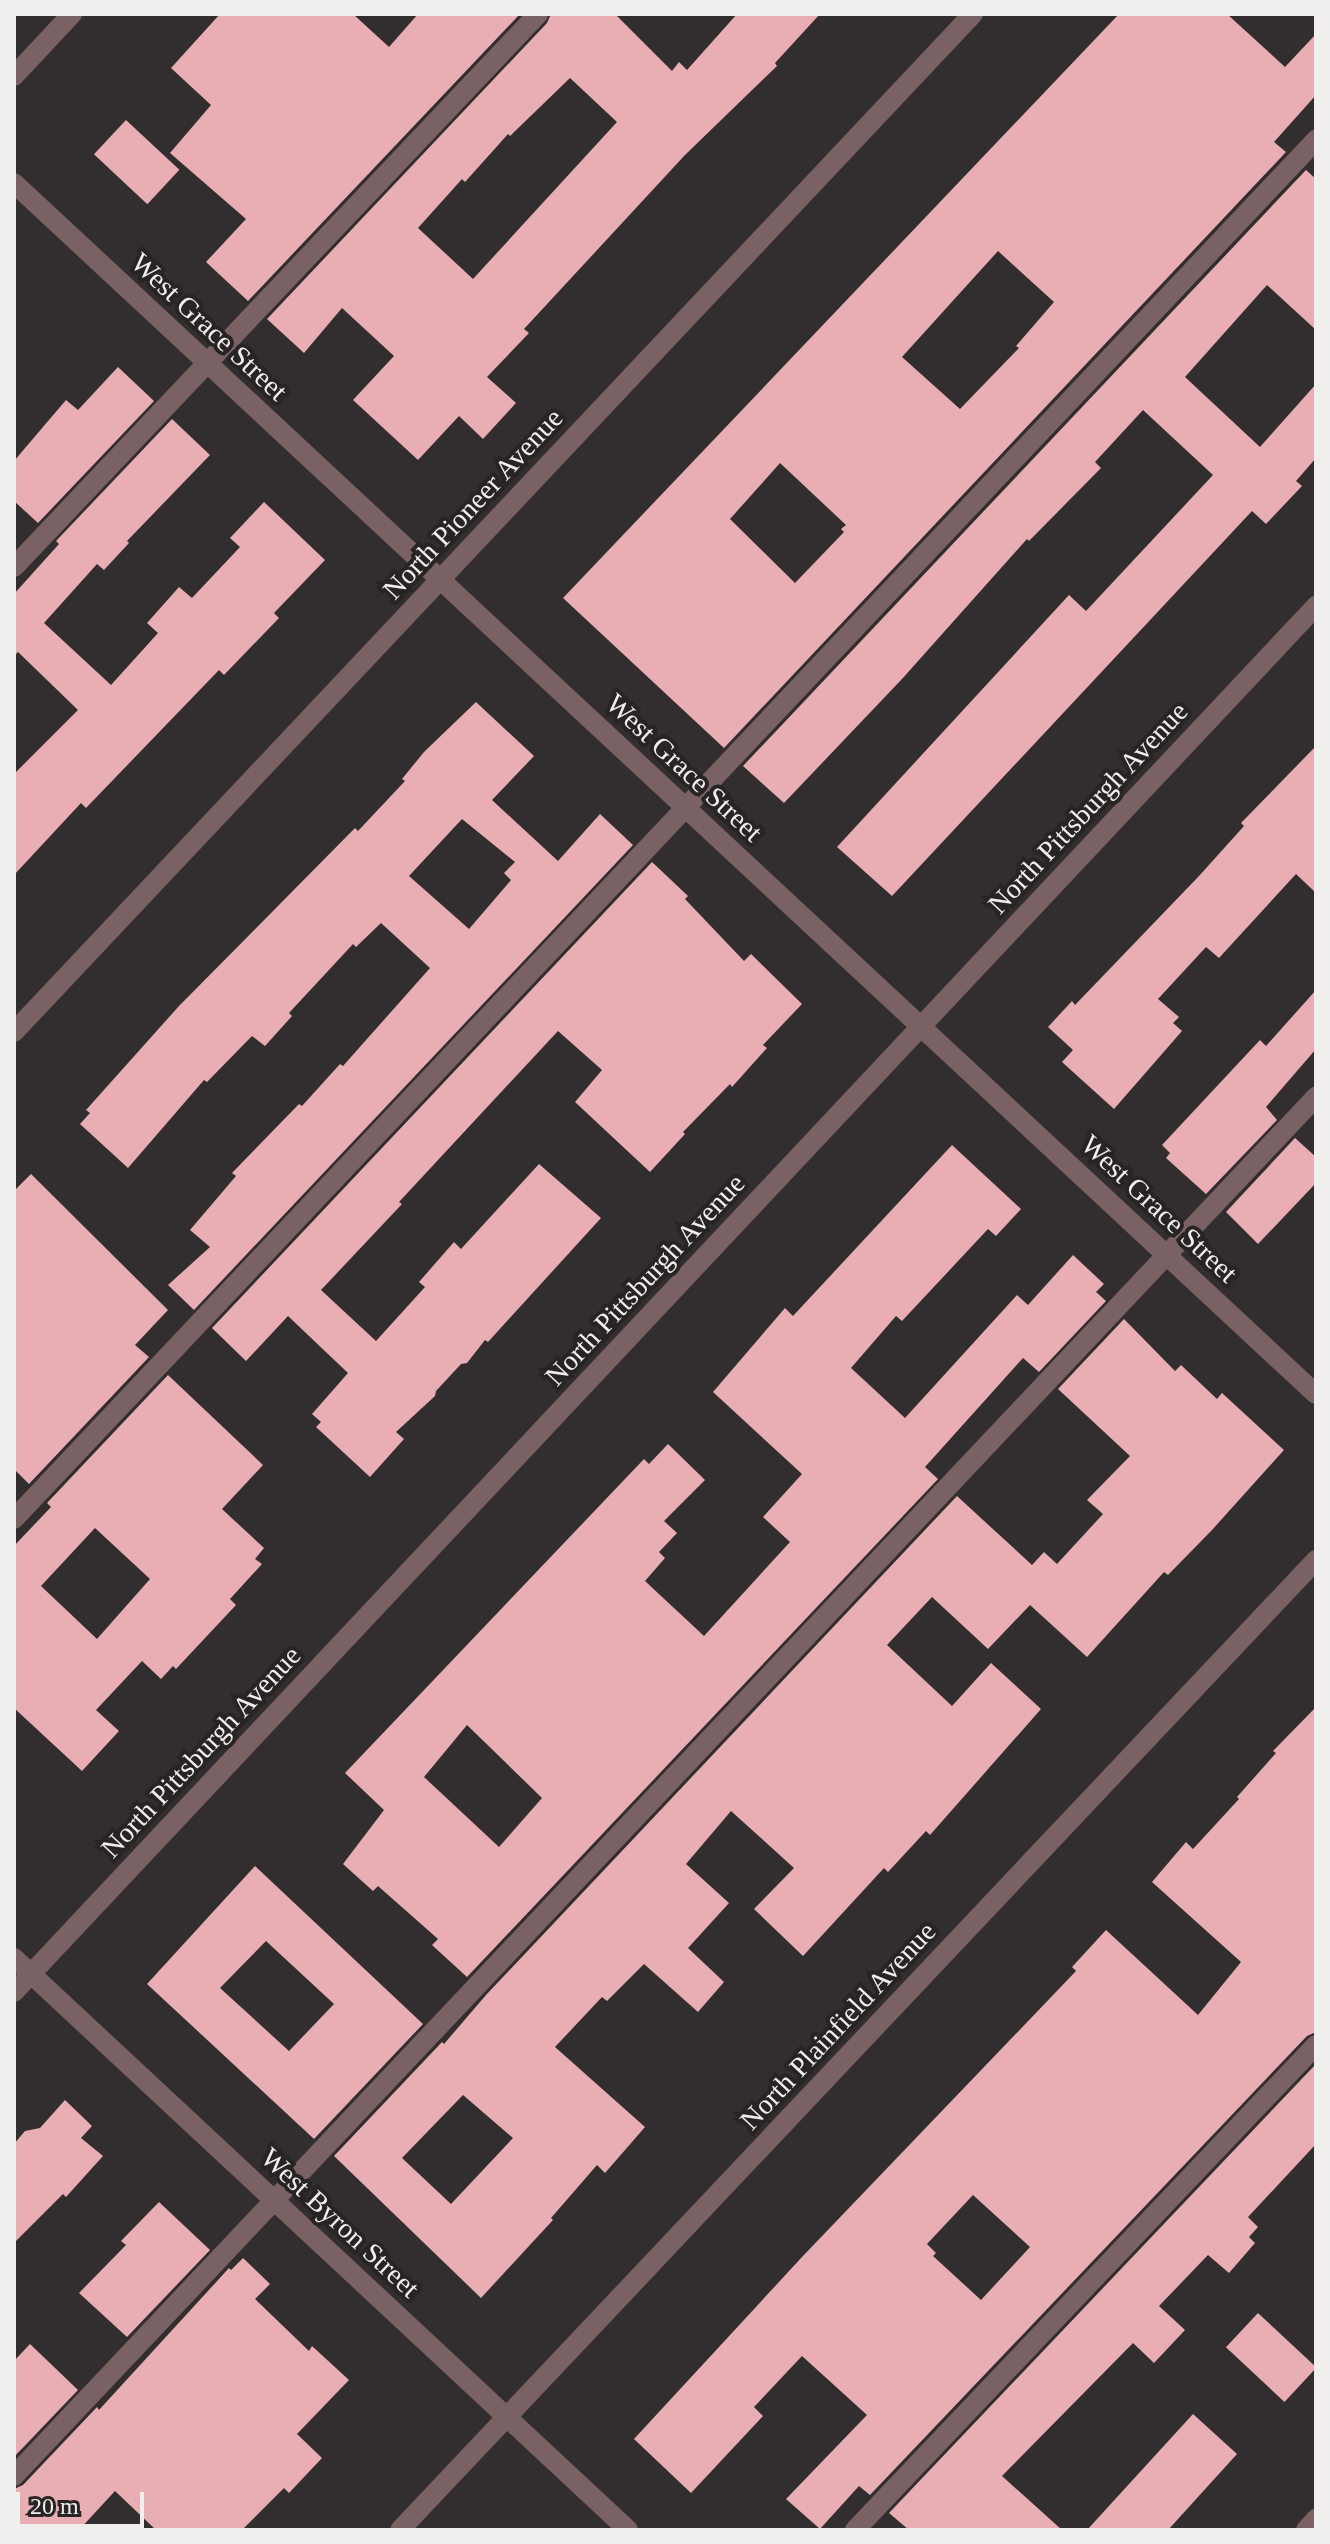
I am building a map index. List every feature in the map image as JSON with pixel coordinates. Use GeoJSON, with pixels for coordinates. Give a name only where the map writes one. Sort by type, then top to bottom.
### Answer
{"type":"FeatureCollection","features":[{"type":"Feature","properties":{"kind":"street"},"geometry":{"type":"LineString","coordinates":[[14,76],[72,14]]}},
{"type":"Feature","properties":{"kind":"street"},"geometry":{"type":"LineString","coordinates":[[14,567],[538,14]]}},
{"type":"Feature","properties":{"kind":"street","name":"North Pioneer Avenue"},"geometry":{"type":"LineString","coordinates":[[14,1032],[973,14]]}},
{"type":"Feature","properties":{"kind":"street"},"geometry":{"type":"LineString","coordinates":[[14,1519],[1316,140]]}},
{"type":"Feature","properties":{"kind":"street","name":"West Grace Street"},"geometry":{"type":"LineString","coordinates":[[14,183],[1316,1394]]}},
{"type":"Feature","properties":{"kind":"street","name":"North Pittsburgh Avenue"},"geometry":{"type":"LineString","coordinates":[[14,1992],[1316,606]]}},
{"type":"Feature","properties":{"kind":"street"},"geometry":{"type":"LineString","coordinates":[[14,2476],[1316,1097]]}},
{"type":"Feature","properties":{"kind":"street","name":"North Plainfield Avenue"},"geometry":{"type":"LineString","coordinates":[[400,2530],[1316,1560]]}},
{"type":"Feature","properties":{"kind":"street","name":"West Byron Street"},"geometry":{"type":"LineString","coordinates":[[14,1958],[628,2530]]}},
{"type":"Feature","properties":{"kind":"street"},"geometry":{"type":"LineString","coordinates":[[855,2530],[1316,2045]]}},
{"type":"Feature","properties":{"kind":"street"},"geometry":{"type":"LineString","coordinates":[[1306,2530],[1316,2519]]}},
{"type":"Feature","properties":{"kind":"building"},"geometry":{"type":"Polygon","coordinates":[[[220,14],[353,14],[389,47],[418,14],[520,14],[248,301],[206,262],[246,219],[170,153],[211,105],[171,68],[220,14]]]}},
{"type":"Feature","properties":{"kind":"building"},"geometry":{"type":"Polygon","coordinates":[[[551,14],[615,14],[672,71],[679,62],[687,70],[737,14],[820,14],[775,63],[777,66],[685,155],[524,329],[529,333],[487,377],[516,403],[483,439],[459,416],[418,460],[353,400],[394,356],[342,308],[304,353],[267,319],[547,23],[551,14]],[[570,78],[510,136],[508,134],[465,182],[462,179],[418,228],[473,279],[617,122],[570,78]]]}},
{"type":"Feature","properties":{"kind":"building"},"geometry":{"type":"Polygon","coordinates":[[[1119,14],[1227,14],[1285,67],[1316,34],[1316,95],[1274,142],[1286,152],[724,748],[563,598],[1119,14]],[[998,251],[902,357],[960,409],[1019,348],[1016,346],[1054,302],[998,251]],[[780,463],[730,519],[795,583],[844,532],[841,529],[846,525],[780,463]]]}},
{"type":"Feature","properties":{"kind":"building"},"geometry":{"type":"Polygon","coordinates":[[[126,120],[179,170],[147,204],[94,154],[126,120]]]}},
{"type":"Feature","properties":{"kind":"building"},"geometry":{"type":"Polygon","coordinates":[[[1306,170],[1316,179],[1316,330],[1267,285],[1185,377],[1260,447],[1316,384],[1316,458],[1296,481],[1302,486],[1266,524],[1252,511],[892,896],[837,847],[1069,595],[1086,611],[1213,475],[1143,410],[1095,462],[1101,468],[1029,541],[1027,539],[902,679],[784,803],[743,766],[1306,170]]]}},
{"type":"Feature","properties":{"kind":"building"},"geometry":{"type":"Polygon","coordinates":[[[118,367],[154,401],[38,523],[14,501],[14,461],[66,400],[78,410],[118,367]]]}},
{"type":"Feature","properties":{"kind":"building"},"geometry":{"type":"Polygon","coordinates":[[[172,419],[210,455],[127,541],[129,543],[104,570],[97,564],[44,623],[111,685],[158,633],[147,623],[179,587],[192,598],[240,547],[230,538],[264,502],[325,560],[274,613],[279,618],[224,675],[219,670],[86,808],[81,803],[14,875],[14,774],[78,710],[18,652],[14,656],[14,594],[59,544],[56,541],[172,419]]]}},
{"type":"Feature","properties":{"kind":"building"},"geometry":{"type":"Polygon","coordinates":[[[476,702],[534,756],[492,800],[558,861],[600,814],[633,845],[194,1310],[168,1285],[210,1247],[190,1230],[236,1176],[232,1173],[299,1104],[302,1106],[340,1064],[343,1066],[430,968],[381,923],[356,947],[353,944],[289,1013],[292,1016],[265,1046],[252,1036],[207,1082],[204,1080],[128,1168],[80,1124],[90,1113],[86,1110],[179,1006],[355,828],[358,831],[405,781],[402,779],[424,752],[476,702]],[[462,819],[409,876],[469,929],[511,880],[504,873],[515,862],[462,819]]]}},
{"type":"Feature","properties":{"kind":"building"},"geometry":{"type":"Polygon","coordinates":[[[1316,746],[1316,893],[1296,874],[1219,958],[1206,947],[1158,999],[1179,1017],[1173,1023],[1182,1031],[1114,1109],[1062,1062],[1073,1050],[1048,1027],[1072,1001],[1075,1005],[1199,876],[1244,826],[1241,823],[1316,746]]]}},
{"type":"Feature","properties":{"kind":"building"},"geometry":{"type":"Polygon","coordinates":[[[652,862],[688,896],[685,899],[744,961],[751,954],[802,1004],[763,1045],[767,1048],[732,1087],[730,1084],[683,1132],[685,1134],[650,1172],[575,1102],[602,1070],[558,1031],[399,1202],[402,1204],[321,1290],[376,1341],[425,1287],[419,1282],[454,1242],[461,1249],[539,1164],[601,1218],[488,1342],[485,1340],[467,1363],[461,1364],[435,1396],[396,1432],[404,1439],[370,1477],[316,1427],[321,1422],[312,1414],[348,1373],[288,1316],[246,1361],[212,1328],[652,862]]]}},
{"type":"Feature","properties":{"kind":"building"},"geometry":{"type":"Polygon","coordinates":[[[1316,990],[1316,1049],[1266,1107],[1277,1120],[1206,1194],[1166,1158],[1170,1153],[1162,1145],[1260,1040],[1266,1046],[1316,990]]]}},
{"type":"Feature","properties":{"kind":"building"},"geometry":{"type":"Polygon","coordinates":[[[1295,1138],[1316,1157],[1316,1183],[1258,1244],[1226,1212],[1295,1138]]]}},
{"type":"Feature","properties":{"kind":"building"},"geometry":{"type":"Polygon","coordinates":[[[952,1145],[1021,1209],[996,1236],[988,1229],[902,1321],[896,1316],[851,1368],[905,1418],[1017,1295],[1028,1305],[1073,1255],[1104,1284],[1096,1292],[1106,1301],[1039,1372],[1023,1358],[925,1467],[938,1479],[467,1977],[432,1945],[438,1939],[378,1886],[373,1891],[343,1864],[384,1810],[345,1773],[644,1459],[649,1464],[668,1444],[705,1480],[664,1521],[677,1533],[659,1552],[665,1558],[645,1581],[704,1636],[790,1542],[763,1517],[802,1474],[713,1392],[785,1308],[793,1316],[952,1145]],[[467,1725],[424,1777],[499,1847],[542,1798],[467,1725]]]}},
{"type":"Feature","properties":{"kind":"building"},"geometry":{"type":"Polygon","coordinates":[[[31,1174],[168,1310],[135,1345],[149,1357],[29,1484],[14,1469],[14,1191],[31,1174]]]}},
{"type":"Feature","properties":{"kind":"building"},"geometry":{"type":"Polygon","coordinates":[[[1124,1319],[1175,1371],[1181,1365],[1217,1399],[1222,1393],[1284,1450],[1212,1530],[1168,1575],[1164,1572],[1087,1657],[1030,1605],[988,1649],[932,1597],[887,1645],[952,1706],[991,1663],[1041,1709],[930,1835],[926,1831],[888,1872],[884,1868],[803,1956],[754,1909],[794,1868],[731,1811],[686,1864],[729,1903],[688,1948],[724,1982],[698,2012],[644,1964],[607,2001],[602,1997],[555,2047],[645,2127],[605,2173],[597,2165],[551,2218],[553,2220],[481,2298],[334,2156],[442,2042],[444,2044],[486,1995],[957,1496],[1032,1565],[1044,1552],[1057,1564],[1103,1514],[1087,1500],[1130,1456],[1058,1389],[1124,1319]],[[463,2095],[402,2158],[451,2204],[513,2138],[463,2095]]]}},
{"type":"Feature","properties":{"kind":"building"},"geometry":{"type":"Polygon","coordinates":[[[168,1375],[263,1465],[222,1509],[264,1548],[255,1559],[262,1564],[230,1599],[236,1605],[176,1669],[173,1666],[161,1679],[142,1661],[96,1710],[119,1731],[82,1771],[14,1708],[14,1546],[51,1507],[47,1503],[168,1375]],[[95,1528],[41,1586],[97,1639],[150,1579],[95,1528]]]}},
{"type":"Feature","properties":{"kind":"building"},"geometry":{"type":"Polygon","coordinates":[[[1316,1707],[1316,2032],[1307,2036],[870,2495],[859,2486],[820,2529],[786,2499],[867,2415],[802,2356],[754,2407],[763,2416],[691,2493],[634,2439],[802,2257],[1076,1971],[1072,1967],[1106,1930],[1198,2015],[1241,1962],[1152,1882],[1186,1842],[1193,1849],[1239,1799],[1237,1797],[1276,1753],[1273,1751],[1316,1707]],[[973,2195],[927,2244],[936,2253],[933,2256],[981,2300],[1030,2247],[973,2195]]]}},
{"type":"Feature","properties":{"kind":"building"},"geometry":{"type":"Polygon","coordinates":[[[255,1866],[423,2024],[314,2139],[147,1984],[255,1866]],[[266,1941],[220,1988],[289,2051],[334,2004],[266,1941]]]}},
{"type":"Feature","properties":{"kind":"building"},"geometry":{"type":"Polygon","coordinates":[[[1316,2064],[1316,2144],[1248,2217],[1258,2227],[1249,2237],[1255,2243],[1229,2273],[1208,2255],[1159,2306],[1185,2330],[1154,2363],[1133,2343],[1002,2476],[1062,2530],[909,2530],[889,2513],[1316,2064]]]}},
{"type":"Feature","properties":{"kind":"building"},"geometry":{"type":"Polygon","coordinates":[[[65,2100],[92,2126],[81,2138],[103,2156],[66,2197],[63,2194],[14,2243],[14,2144],[25,2131],[40,2128],[65,2100]]]}},
{"type":"Feature","properties":{"kind":"building"},"geometry":{"type":"Polygon","coordinates":[[[159,2202],[210,2250],[127,2337],[79,2293],[126,2245],[121,2241],[159,2202]]]}},
{"type":"Feature","properties":{"kind":"building"},"geometry":{"type":"Polygon","coordinates":[[[243,2258],[270,2284],[255,2299],[309,2351],[312,2346],[349,2380],[297,2434],[322,2458],[289,2493],[284,2488],[242,2530],[156,2530],[115,2491],[79,2530],[14,2530],[14,2489],[23,2485],[97,2407],[99,2410],[229,2268],[231,2270],[243,2258]]]}},
{"type":"Feature","properties":{"kind":"building"},"geometry":{"type":"Polygon","coordinates":[[[1258,2313],[1316,2367],[1284,2402],[1226,2347],[1258,2313]]]}},
{"type":"Feature","properties":{"kind":"building"},"geometry":{"type":"Polygon","coordinates":[[[30,2344],[78,2390],[14,2457],[14,2361],[30,2344]]]}},
{"type":"Feature","properties":{"kind":"building"},"geometry":{"type":"Polygon","coordinates":[[[1193,2414],[1237,2454],[1168,2530],[1087,2530],[1193,2414]]]}}]}
